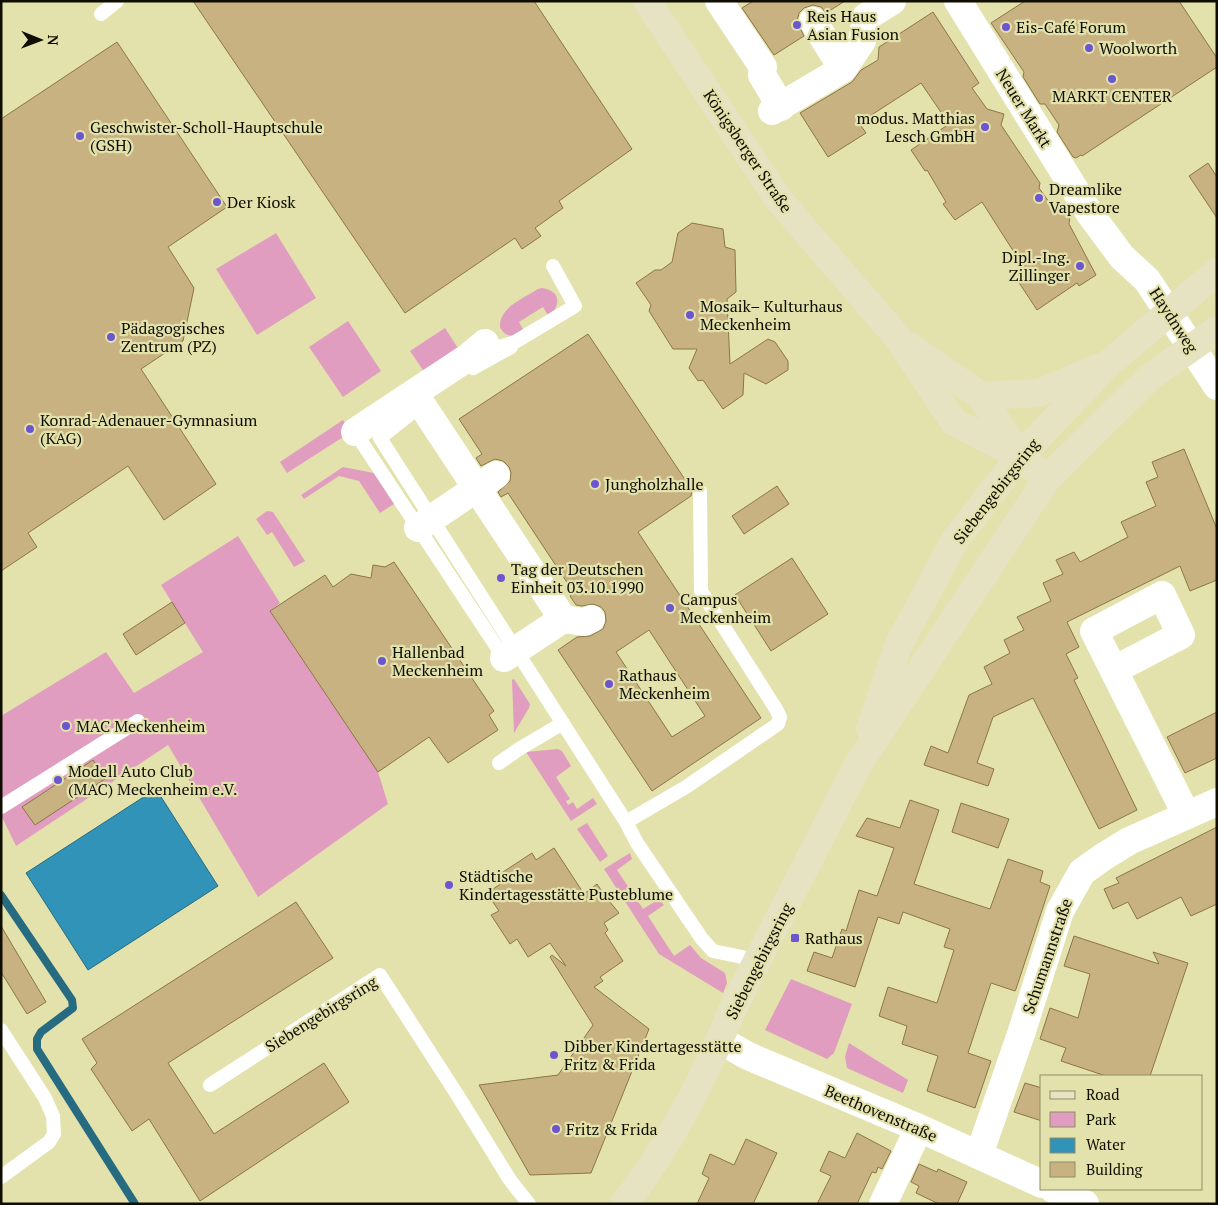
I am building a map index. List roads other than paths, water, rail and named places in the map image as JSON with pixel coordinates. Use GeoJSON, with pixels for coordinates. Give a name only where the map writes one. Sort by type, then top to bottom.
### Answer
{"type":"FeatureCollection","features":[{"type":"Feature","properties":{"kind":"street","name":"Königsberger Straße"},"geometry":{"type":"LineString","coordinates":[[647,1],[779,200],[898,338],[954,422],[1020,456],[1047,479]]}},
{"type":"Feature","properties":{"kind":"street"},"geometry":{"type":"LineString","coordinates":[[719,1],[764,67],[762,75],[776,109],[843,68],[862,41],[866,17],[890,2]]}},
{"type":"Feature","properties":{"kind":"street","name":"Neuer Markt"},"geometry":{"type":"LineString","coordinates":[[958,1],[1099,209],[1122,257],[1147,280]]}},
{"type":"Feature","properties":{"kind":"street"},"geometry":{"type":"LineString","coordinates":[[813,21],[843,68]]}},
{"type":"Feature","properties":{"kind":"street","name":"Siebengebirgsring"},"geometry":{"type":"LineString","coordinates":[[857,766],[898,646],[956,540],[1020,456],[1109,363],[1217,272]]}},
{"type":"Feature","properties":{"kind":"street","name":"Haydnweg"},"geometry":{"type":"LineString","coordinates":[[1147,280],[1212,379]]}},
{"type":"Feature","properties":{"kind":"street","name":"Siebengebirgsring"},"geometry":{"type":"LineString","coordinates":[[624,1204],[680,1119],[720,1040],[733,1008],[857,766],[1047,479],[1151,376],[1217,330]]}},
{"type":"Feature","properties":{"kind":"street","name":"Königsberger Straße"},"geometry":{"type":"LineString","coordinates":[[898,338],[982,396],[1020,456]]}},
{"type":"Feature","properties":{"kind":"street"},"geometry":{"type":"LineString","coordinates":[[355,432],[418,399],[485,343]]}},
{"type":"Feature","properties":{"kind":"street"},"geometry":{"type":"LineString","coordinates":[[982,396],[1040,393],[1109,363]]}},
{"type":"Feature","properties":{"kind":"street"},"geometry":{"type":"LineString","coordinates":[[418,399],[487,482],[579,615],[510,654]]}},
{"type":"Feature","properties":{"kind":"street"},"geometry":{"type":"LineString","coordinates":[[425,523],[487,482]]}},
{"type":"Feature","properties":{"kind":"street"},"geometry":{"type":"LineString","coordinates":[[1114,670],[1186,814]]}},
{"type":"Feature","properties":{"kind":"street","name":"Schumannstraße"},"geometry":{"type":"LineString","coordinates":[[979,1155],[1021,1034],[1060,911],[1071,888],[1082,872],[1102,857],[1129,841],[1186,814],[1217,802]]}},
{"type":"Feature","properties":{"kind":"street","name":"Beethovenstraße"},"geometry":{"type":"LineString","coordinates":[[720,1040],[748,1056],[919,1128],[1040,1183]]}},
{"type":"Feature","properties":{"kind":"street"},"geometry":{"type":"LineString","coordinates":[[884,1204],[919,1128]]}},
{"type":"Feature","properties":{"kind":"street"},"geometry":{"type":"LineString","coordinates":[[1054,1190],[1085,1204]]}},
{"type":"Feature","properties":{"kind":"lane"},"geometry":{"type":"LineString","coordinates":[[100,14],[117,1]]}},
{"type":"Feature","properties":{"kind":"lane"},"geometry":{"type":"LineString","coordinates":[[425,523],[380,438],[418,399],[517,344],[578,306],[553,266],[575,306],[515,342],[500,347],[485,343],[473,368]]}},
{"type":"Feature","properties":{"kind":"lane"},"geometry":{"type":"LineString","coordinates":[[355,432],[425,523],[510,654],[563,723],[638,843],[702,939],[713,951],[742,957],[756,966]]}},
{"type":"Feature","properties":{"kind":"lane"},"geometry":{"type":"LineString","coordinates":[[626,822],[686,787],[778,724],[780,717],[701,591],[700,491]]}},
{"type":"Feature","properties":{"kind":"lane"},"geometry":{"type":"LineString","coordinates":[[1,807],[138,721]]}},
{"type":"Feature","properties":{"kind":"lane"},"geometry":{"type":"LineString","coordinates":[[499,764],[519,749],[563,723]]}},
{"type":"Feature","properties":{"kind":"lane","name":"Siebengebirgsring"},"geometry":{"type":"LineString","coordinates":[[210,1085],[380,975],[510,1180],[529,1204]]}},
{"type":"Feature","properties":{"kind":"lane"},"geometry":{"type":"LineString","coordinates":[[1,1030],[45,1098],[53,1116],[54,1134],[49,1142],[1,1177]]}},
{"type":"Feature","properties":{"kind":"water"},"geometry":{"type":"Polygon","coordinates":[[[156,789],[218,886],[88,970],[26,873],[156,789]]]}},
{"type":"Feature","properties":{"kind":"waterway"},"geometry":{"type":"LineString","coordinates":[[1,895],[72,1000],[73,1008],[41,1032],[37,1039],[37,1049],[135,1204]]}},
{"type":"Feature","properties":{"kind":"place","name":"Reis Haus Asian Fusion"},"geometry":{"type":"Point","coordinates":[797,25]}},
{"type":"Feature","properties":{"kind":"place","name":"Eis-Café Forum"},"geometry":{"type":"Point","coordinates":[1006,27]}},
{"type":"Feature","properties":{"kind":"place","name":"Woolworth"},"geometry":{"type":"Point","coordinates":[1089,48]}},
{"type":"Feature","properties":{"kind":"place","name":"MARKT CENTER"},"geometry":{"type":"Point","coordinates":[1112,79]}},
{"type":"Feature","properties":{"kind":"place","name":"modus. Matthias Lesch GmbH"},"geometry":{"type":"Point","coordinates":[985,127]}},
{"type":"Feature","properties":{"kind":"place","name":"Geschwister-Scholl-Hauptschule (GSH)"},"geometry":{"type":"Point","coordinates":[80,136]}},
{"type":"Feature","properties":{"kind":"place","name":"Dreamlike Vapestore"},"geometry":{"type":"Point","coordinates":[1039,198]}},
{"type":"Feature","properties":{"kind":"place","name":"Der Kiosk"},"geometry":{"type":"Point","coordinates":[217,202]}},
{"type":"Feature","properties":{"kind":"place","name":"Dipl.-Ing. Zillinger"},"geometry":{"type":"Point","coordinates":[1080,266]}},
{"type":"Feature","properties":{"kind":"place","name":"Mosaik– Kulturhaus Meckenheim"},"geometry":{"type":"Point","coordinates":[690,315]}},
{"type":"Feature","properties":{"kind":"place","name":"Pädagogisches Zentrum (PZ)"},"geometry":{"type":"Point","coordinates":[111,337]}},
{"type":"Feature","properties":{"kind":"place","name":"Konrad-Adenauer-Gymnasium (KAG)"},"geometry":{"type":"Point","coordinates":[30,429]}},
{"type":"Feature","properties":{"kind":"place","name":"Jungholzhalle"},"geometry":{"type":"Point","coordinates":[595,484]}},
{"type":"Feature","properties":{"kind":"place","name":"Tag der Deutschen Einheit 03.10.1990"},"geometry":{"type":"Point","coordinates":[501,578]}},
{"type":"Feature","properties":{"kind":"place","name":"Campus Meckenheim"},"geometry":{"type":"Point","coordinates":[670,608]}},
{"type":"Feature","properties":{"kind":"place","name":"Hallenbad Meckenheim"},"geometry":{"type":"Point","coordinates":[382,661]}},
{"type":"Feature","properties":{"kind":"place","name":"Rathaus Meckenheim"},"geometry":{"type":"Point","coordinates":[609,684]}},
{"type":"Feature","properties":{"kind":"place","name":"MAC Meckenheim"},"geometry":{"type":"Point","coordinates":[66,726]}},
{"type":"Feature","properties":{"kind":"place","name":"Modell Auto Club (MAC) Meckenheim e.V."},"geometry":{"type":"Point","coordinates":[58,780]}},
{"type":"Feature","properties":{"kind":"place","name":"Städtische Kindertagesstätte Pusteblume"},"geometry":{"type":"Point","coordinates":[449,885]}},
{"type":"Feature","properties":{"kind":"place","name":"Rathaus"},"geometry":{"type":"Point","coordinates":[795,938]}},
{"type":"Feature","properties":{"kind":"place","name":"Dibber Kindertagesstätte Fritz & Frida"},"geometry":{"type":"Point","coordinates":[554,1055]}},
{"type":"Feature","properties":{"kind":"place","name":"Fritz & Frida"},"geometry":{"type":"Point","coordinates":[556,1129]}}]}
